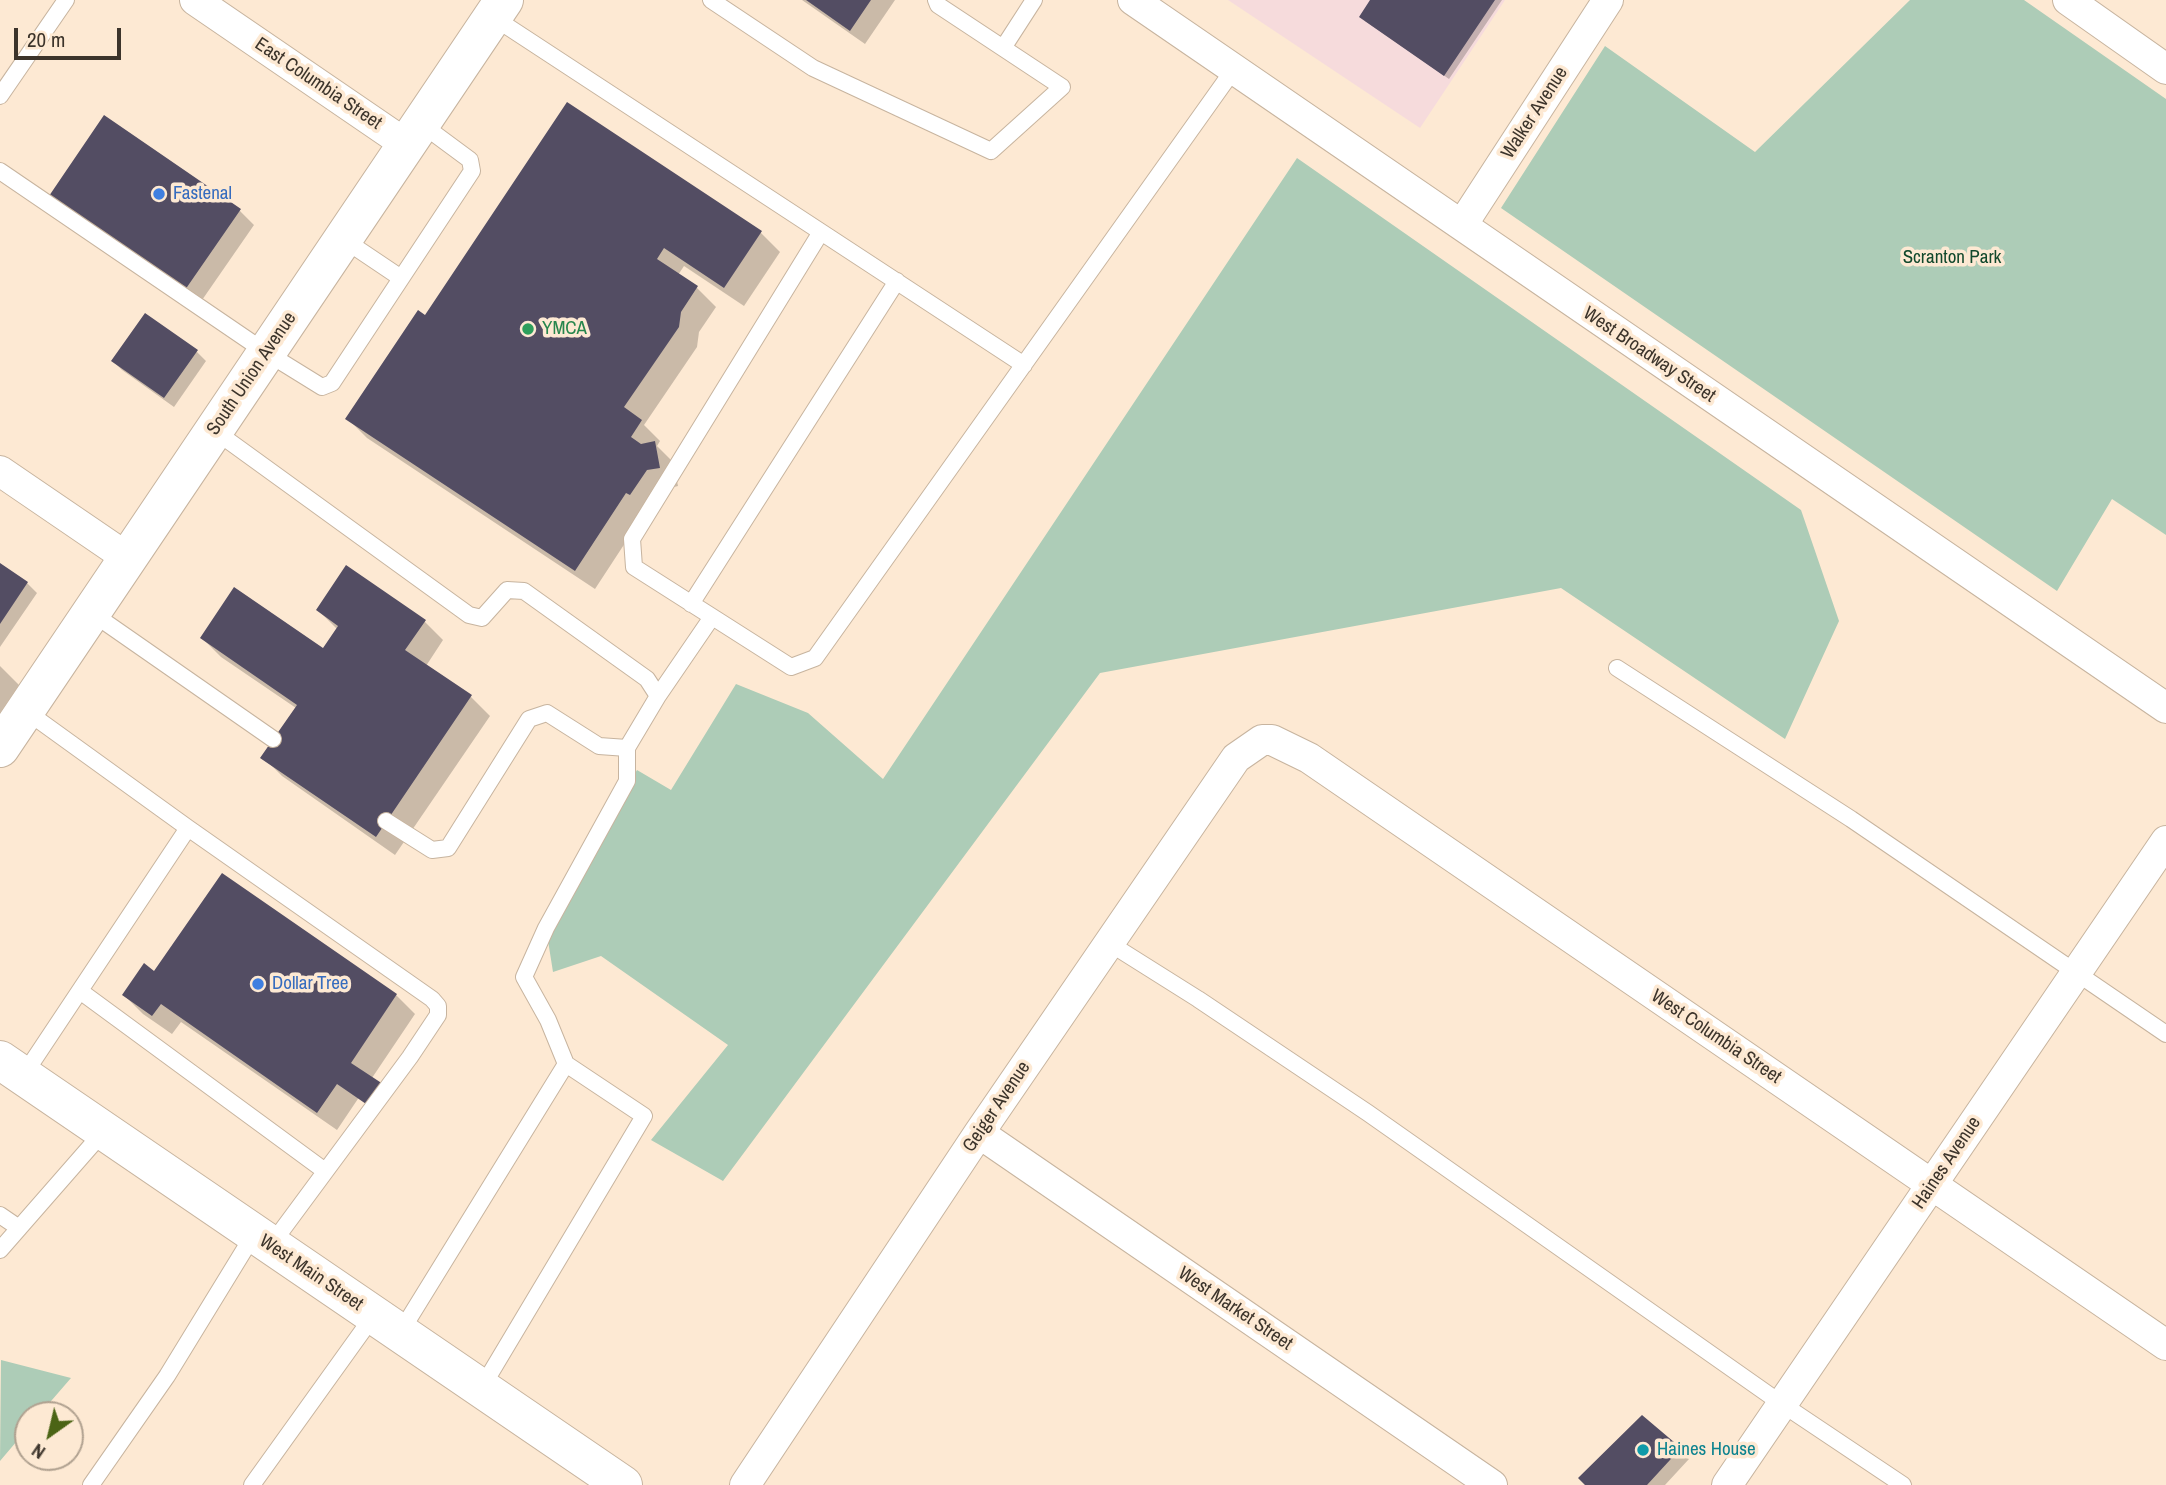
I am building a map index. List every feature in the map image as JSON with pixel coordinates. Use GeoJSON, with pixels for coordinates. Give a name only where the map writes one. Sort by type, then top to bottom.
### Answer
{"type":"FeatureCollection","features":[{"type":"Feature","properties":{"kind":"main road","name":"South Union Avenue"},"geometry":{"type":"LineString","coordinates":[[0,748],[498,8]]}},
{"type":"Feature","properties":{"kind":"main road","name":"West Main Street"},"geometry":{"type":"LineString","coordinates":[[12,1068],[618,1483]]}},
{"type":"Feature","properties":{"kind":"street","name":"East Columbia Street"},"geometry":{"type":"LineString","coordinates":[[195,0],[413,134]]}},
{"type":"Feature","properties":{"kind":"street","name":"West Broadway Street"},"geometry":{"type":"LineString","coordinates":[[1133,0],[2166,708]]}},
{"type":"Feature","properties":{"kind":"street","name":"Walker Avenue"},"geometry":{"type":"LineString","coordinates":[[1462,225],[1608,0]]}},
{"type":"Feature","properties":{"kind":"street"},"geometry":{"type":"LineString","coordinates":[[2068,0],[2166,69]]}},
{"type":"Feature","properties":{"kind":"street"},"geometry":{"type":"LineString","coordinates":[[0,471],[129,559]]}},
{"type":"Feature","properties":{"kind":"street","name":"Geiger Avenue"},"geometry":{"type":"LineString","coordinates":[[745,1485],[979,1133],[1236,758],[1262,740]]}},
{"type":"Feature","properties":{"kind":"street","name":"West Columbia Street"},"geometry":{"type":"LineString","coordinates":[[1262,740],[1272,740],[1309,758],[2166,1345]]}},
{"type":"Feature","properties":{"kind":"street","name":"Haines Avenue"},"geometry":{"type":"LineString","coordinates":[[1727,1485],[2166,841]]}},
{"type":"Feature","properties":{"kind":"street","name":"West Market Street"},"geometry":{"type":"LineString","coordinates":[[979,1133],[1492,1485]]}},
{"type":"Feature","properties":{"kind":"lane"},"geometry":{"type":"LineString","coordinates":[[0,96],[66,0]]}},
{"type":"Feature","properties":{"kind":"lane"},"geometry":{"type":"LineString","coordinates":[[711,0],[813,68],[991,151],[1062,87],[938,5],[936,0]]}},
{"type":"Feature","properties":{"kind":"lane"},"geometry":{"type":"LineString","coordinates":[[1003,48],[1034,0]]}},
{"type":"Feature","properties":{"kind":"lane"},"geometry":{"type":"LineString","coordinates":[[498,8],[821,232],[1024,365]]}},
{"type":"Feature","properties":{"kind":"lane"},"geometry":{"type":"LineString","coordinates":[[821,232],[632,539],[634,567],[790,667],[815,659],[1234,69]]}},
{"type":"Feature","properties":{"kind":"lane"},"geometry":{"type":"LineString","coordinates":[[0,171],[267,354],[322,387],[332,383],[472,171],[470,160],[413,134]]}},
{"type":"Feature","properties":{"kind":"lane"},"geometry":{"type":"LineString","coordinates":[[343,239],[401,278]]}},
{"type":"Feature","properties":{"kind":"lane"},"geometry":{"type":"LineString","coordinates":[[691,604],[897,281]]}},
{"type":"Feature","properties":{"kind":"lane"},"geometry":{"type":"LineString","coordinates":[[215,430],[469,615],[482,618],[507,590],[524,591],[646,679],[658,696]]}},
{"type":"Feature","properties":{"kind":"lane"},"geometry":{"type":"LineString","coordinates":[[92,613],[273,739]]}},
{"type":"Feature","properties":{"kind":"lane"},"geometry":{"type":"LineString","coordinates":[[481,1389],[644,1116],[566,1064],[548,1020],[524,977],[546,929],[626,781],[627,748],[658,696],[712,617]]}},
{"type":"Feature","properties":{"kind":"lane"},"geometry":{"type":"LineString","coordinates":[[1617,668],[1852,819],[2166,1034]]}},
{"type":"Feature","properties":{"kind":"lane"},"geometry":{"type":"LineString","coordinates":[[26,711],[432,999],[438,1006],[438,1015],[410,1057],[325,1171],[263,1240],[92,1485]]}},
{"type":"Feature","properties":{"kind":"lane"},"geometry":{"type":"LineString","coordinates":[[386,821],[432,850],[448,848],[529,719],[547,713],[599,746],[627,748]]}},
{"type":"Feature","properties":{"kind":"lane"},"geometry":{"type":"LineString","coordinates":[[12,1068],[80,991],[188,828]]}},
{"type":"Feature","properties":{"kind":"lane"},"geometry":{"type":"LineString","coordinates":[[1109,943],[1368,1113],[1782,1404],[1903,1485]]}},
{"type":"Feature","properties":{"kind":"lane"},"geometry":{"type":"LineString","coordinates":[[80,991],[325,1171]]}},
{"type":"Feature","properties":{"kind":"lane"},"geometry":{"type":"LineString","coordinates":[[252,1485],[294,1426],[387,1324],[566,1064]]}},
{"type":"Feature","properties":{"kind":"lane"},"geometry":{"type":"LineString","coordinates":[[0,1250],[103,1131]]}},
{"type":"Feature","properties":{"kind":"lane"},"geometry":{"type":"LineString","coordinates":[[0,1215],[19,1228]]}},
{"type":"Feature","properties":{"kind":"shaded area"},"geometry":{"type":"Polygon","coordinates":[[[1228,0],[1505,0],[1420,128],[1228,0]]]}},
{"type":"Feature","properties":{"kind":"green space","name":"Scranton Park"},"geometry":{"type":"Polygon","coordinates":[[[1910,0],[2024,0],[2166,99],[2166,535],[2112,499],[2057,591],[1501,208],[1605,46],[1755,152],[1910,0]]]}},
{"type":"Feature","properties":{"kind":"green space"},"geometry":{"type":"Polygon","coordinates":[[[1297,158],[1801,510],[1839,621],[1785,739],[1561,588],[1100,673],[723,1181],[651,1140],[728,1045],[601,956],[553,972],[546,928],[637,770],[671,790],[736,684],[808,713],[883,779],[1297,158]]]}},
{"type":"Feature","properties":{"kind":"green space"},"geometry":{"type":"Polygon","coordinates":[[[1,1360],[71,1378],[51,1401],[14,1401],[14,1444],[0,1461],[1,1360]]]}},
{"type":"Feature","properties":{"kind":"building"},"geometry":{"type":"Polygon","coordinates":[[[806,0],[871,0],[850,31],[806,0]]]}},
{"type":"Feature","properties":{"kind":"building"},"geometry":{"type":"Polygon","coordinates":[[[1370,0],[1495,0],[1444,76],[1359,17],[1370,0]]]}},
{"type":"Feature","properties":{"kind":"building"},"geometry":{"type":"Polygon","coordinates":[[[567,102],[762,231],[724,288],[664,248],[657,259],[698,286],[681,312],[679,327],[624,407],[642,420],[631,437],[641,444],[655,441],[660,468],[647,470],[630,495],[626,493],[575,571],[345,419],[418,310],[425,315],[567,102]]]}},
{"type":"Feature","properties":{"kind":"building"},"geometry":{"type":"Polygon","coordinates":[[[104,115],[241,209],[185,290],[49,196],[104,115]]]}},
{"type":"Feature","properties":{"kind":"building"},"geometry":{"type":"Polygon","coordinates":[[[145,313],[198,350],[164,398],[111,361],[145,313]]]}},
{"type":"Feature","properties":{"kind":"building"},"geometry":{"type":"Polygon","coordinates":[[[0,563],[28,582],[0,624],[0,563]]]}},
{"type":"Feature","properties":{"kind":"building"},"geometry":{"type":"Polygon","coordinates":[[[346,565],[426,620],[405,650],[472,695],[376,837],[260,758],[297,705],[200,638],[234,587],[323,648],[338,626],[316,610],[346,565]]]}},
{"type":"Feature","properties":{"kind":"building"},"geometry":{"type":"Polygon","coordinates":[[[222,873],[397,994],[351,1063],[383,1084],[369,1106],[337,1084],[317,1113],[161,1004],[152,1016],[122,995],[144,963],[154,971],[222,873]]]}},
{"type":"Feature","properties":{"kind":"building","name":"Haines House"},"geometry":{"type":"Polygon","coordinates":[[[1642,1415],[1681,1448],[1647,1485],[1585,1485],[1578,1478],[1642,1415]]]}},
{"type":"Feature","properties":{"kind":"place","name":"Fastenal"},"geometry":{"type":"Point","coordinates":[159,194]}},
{"type":"Feature","properties":{"kind":"place","name":"YMCA"},"geometry":{"type":"Point","coordinates":[528,329]}},
{"type":"Feature","properties":{"kind":"place","name":"Dollar Tree"},"geometry":{"type":"Point","coordinates":[258,984]}},
{"type":"Feature","properties":{"kind":"place","name":"Haines House"},"geometry":{"type":"Point","coordinates":[1643,1450]}}]}
